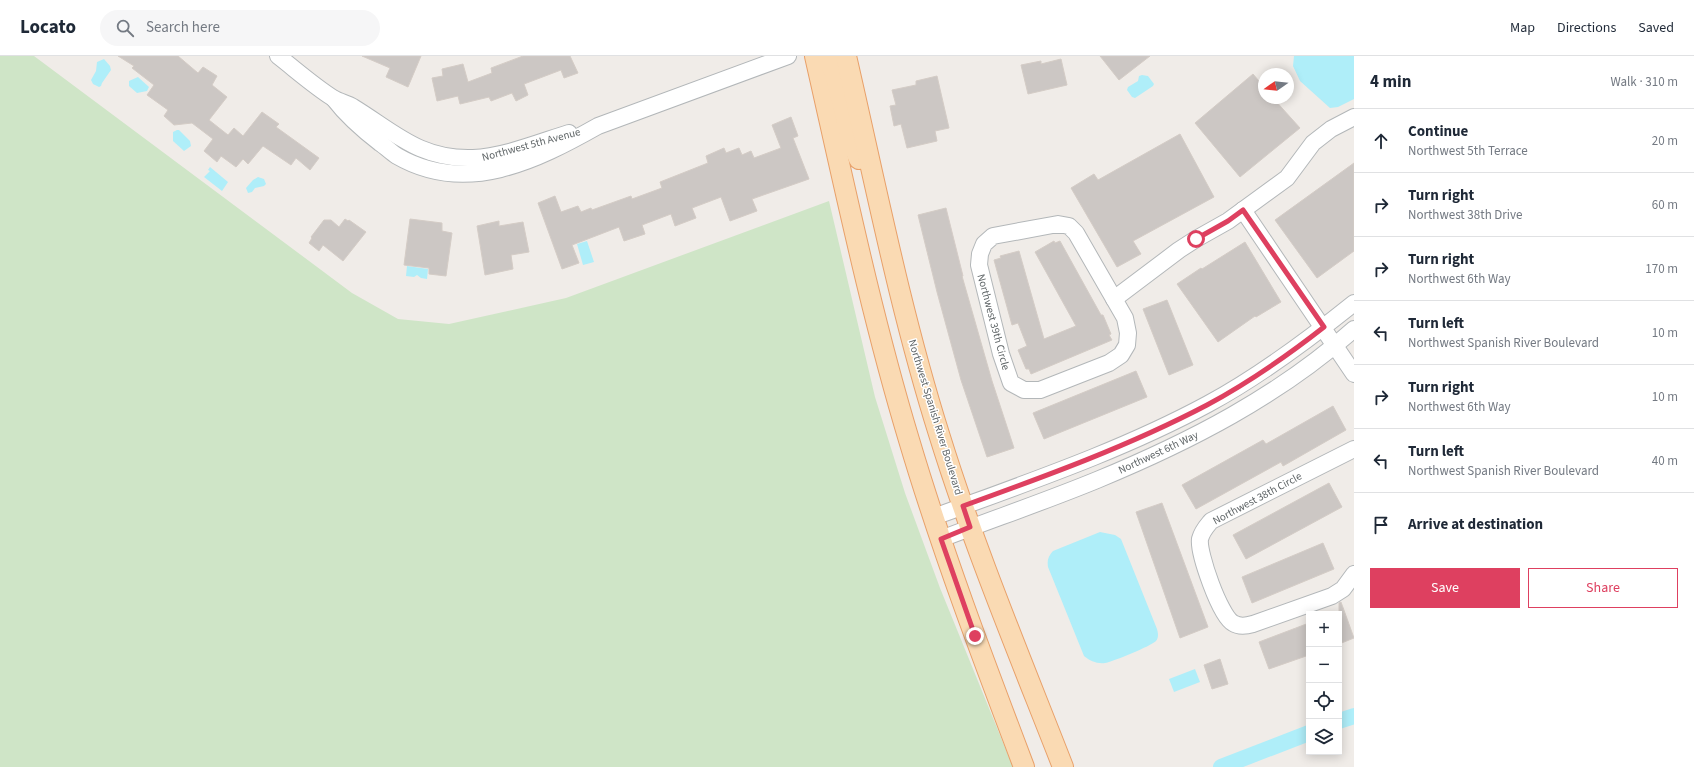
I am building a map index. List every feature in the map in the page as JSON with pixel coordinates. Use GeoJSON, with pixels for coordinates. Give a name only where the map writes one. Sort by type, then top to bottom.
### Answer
{"type":"FeatureCollection","features":[{"type":"Feature","properties":{"kind":"main road"},"geometry":{"type":"LineString","coordinates":[[815,56],[881,342],[909,440],[941,539],[982,656],[1024,767]]}},
{"type":"Feature","properties":{"kind":"main road"},"geometry":{"type":"LineString","coordinates":[[822,56],[830,63],[835,73],[852,142],[881,209]]}},
{"type":"Feature","properties":{"kind":"main road","name":"Northwest Spanish River Boulevard"},"geometry":{"type":"LineString","coordinates":[[846,56],[904,310],[922,379],[970,527],[1063,767]]}},
{"type":"Feature","properties":{"kind":"street","name":"Northwest 5th Avenue"},"geometry":{"type":"LineString","coordinates":[[278,56],[334,99],[352,106],[402,140],[421,150],[454,158],[474,158],[492,156],[572,132],[598,126],[788,56]]}},
{"type":"Feature","properties":{"kind":"street"},"geometry":{"type":"LineString","coordinates":[[1114,299],[1179,250],[1228,221],[1287,178],[1313,143],[1331,129],[1354,117]]}},
{"type":"Feature","properties":{"kind":"street"},"geometry":{"type":"LineString","coordinates":[[1243,210],[1324,327],[1354,374]]}},
{"type":"Feature","properties":{"kind":"street","name":"Northwest 39th Circle"},"geometry":{"type":"LineString","coordinates":[[1058,224],[1069,226],[1076,233],[1114,299],[1125,318],[1128,333],[1127,345],[1121,355],[1109,363],[1040,390],[1024,390],[1011,383],[1001,354],[979,265],[980,254],[984,244],[993,236],[1058,224]]}},
{"type":"Feature","properties":{"kind":"street","name":"Northwest 6th Way"},"geometry":{"type":"LineString","coordinates":[[934,517],[1088,460],[1182,418],[1237,387],[1301,345],[1354,303]]}},
{"type":"Feature","properties":{"kind":"street","name":"Northwest 6th Way"},"geometry":{"type":"LineString","coordinates":[[941,539],[1097,480],[1179,444],[1241,411],[1277,388],[1336,345],[1354,329]]}},
{"type":"Feature","properties":{"kind":"street","name":"Northwest 38th Circle"},"geometry":{"type":"LineString","coordinates":[[1354,449],[1211,521],[1203,530],[1200,540],[1200,551],[1220,608],[1233,624],[1243,626],[1253,624],[1332,596],[1343,589],[1354,574]]}},
{"type":"Feature","properties":{"kind":"green space"},"geometry":{"type":"Polygon","coordinates":[[[0,56],[34,56],[352,293],[398,319],[449,324],[566,298],[829,201],[875,397],[905,493],[940,588],[1013,767],[0,767],[0,56]]]}},
{"type":"Feature","properties":{"kind":"water"},"geometry":{"type":"Polygon","coordinates":[[[1294,56],[1354,56],[1354,99],[1338,107],[1330,108],[1300,81],[1293,66],[1294,56]]]}},
{"type":"Feature","properties":{"kind":"water"},"geometry":{"type":"Polygon","coordinates":[[[104,59],[110,66],[111,70],[99,87],[93,84],[91,80],[96,71],[97,62],[104,59]]]}},
{"type":"Feature","properties":{"kind":"water"},"geometry":{"type":"Polygon","coordinates":[[[1139,76],[1148,76],[1154,84],[1135,98],[1132,97],[1127,90],[1128,87],[1138,81],[1139,76]]]}},
{"type":"Feature","properties":{"kind":"water"},"geometry":{"type":"Polygon","coordinates":[[[138,77],[149,87],[147,91],[137,93],[129,86],[129,81],[138,77]]]}},
{"type":"Feature","properties":{"kind":"water"},"geometry":{"type":"Polygon","coordinates":[[[179,130],[190,141],[191,146],[184,151],[173,141],[173,132],[179,130]]]}},
{"type":"Feature","properties":{"kind":"water"},"geometry":{"type":"Polygon","coordinates":[[[210,167],[228,182],[222,191],[204,177],[210,171],[208,170],[210,167]]]}},
{"type":"Feature","properties":{"kind":"water"},"geometry":{"type":"Polygon","coordinates":[[[258,177],[264,179],[266,184],[255,188],[252,192],[248,193],[246,188],[258,177]]]}},
{"type":"Feature","properties":{"kind":"water"},"geometry":{"type":"Polygon","coordinates":[[[587,241],[594,262],[583,265],[577,244],[587,241]]]}},
{"type":"Feature","properties":{"kind":"water"},"geometry":{"type":"Polygon","coordinates":[[[407,266],[428,269],[427,279],[421,278],[417,275],[414,277],[406,276],[407,266]]]}},
{"type":"Feature","properties":{"kind":"water"},"geometry":{"type":"Polygon","coordinates":[[[1100,532],[1115,535],[1121,539],[1157,629],[1158,635],[1158,638],[1153,643],[1131,654],[1105,663],[1094,662],[1084,656],[1048,567],[1049,557],[1053,551],[1100,532]]]}},
{"type":"Feature","properties":{"kind":"water"},"geometry":{"type":"Polygon","coordinates":[[[1195,669],[1200,682],[1174,692],[1169,679],[1195,669]]]}},
{"type":"Feature","properties":{"kind":"building"},"geometry":{"type":"Polygon","coordinates":[[[118,56],[178,56],[198,73],[203,67],[217,76],[212,85],[227,97],[209,120],[228,135],[234,128],[243,136],[262,112],[279,124],[276,127],[319,158],[310,170],[296,158],[291,165],[263,146],[248,164],[243,159],[236,167],[221,156],[217,162],[204,151],[213,139],[192,123],[174,125],[164,116],[168,110],[147,95],[154,85],[132,68],[134,66],[118,56]]]}},
{"type":"Feature","properties":{"kind":"building"},"geometry":{"type":"Polygon","coordinates":[[[362,56],[421,56],[408,87],[386,77],[390,68],[362,56]]]}},
{"type":"Feature","properties":{"kind":"building"},"geometry":{"type":"Polygon","coordinates":[[[523,56],[570,56],[578,73],[564,78],[561,70],[524,84],[528,95],[516,101],[512,93],[491,101],[489,97],[460,104],[458,96],[437,101],[432,78],[443,76],[442,69],[463,64],[468,82],[492,73],[491,68],[523,56]]]}},
{"type":"Feature","properties":{"kind":"building"},"geometry":{"type":"Polygon","coordinates":[[[1100,56],[1150,56],[1119,80],[1100,56]]]}},
{"type":"Feature","properties":{"kind":"building"},"geometry":{"type":"Polygon","coordinates":[[[1061,59],[1067,85],[1028,94],[1021,65],[1041,61],[1041,64],[1061,59]]]}},
{"type":"Feature","properties":{"kind":"building"},"geometry":{"type":"Polygon","coordinates":[[[1253,74],[1258,80],[1258,104],[1278,104],[1300,128],[1240,177],[1195,123],[1253,74]]]}},
{"type":"Feature","properties":{"kind":"building"},"geometry":{"type":"Polygon","coordinates":[[[937,76],[949,128],[935,131],[937,141],[907,148],[901,124],[894,126],[890,106],[896,105],[892,90],[916,85],[916,81],[937,76]]]}},
{"type":"Feature","properties":{"kind":"building"},"geometry":{"type":"Polygon","coordinates":[[[791,117],[798,136],[793,138],[809,179],[752,199],[757,211],[730,221],[721,197],[692,208],[696,218],[675,226],[671,214],[642,225],[645,234],[624,241],[619,227],[572,245],[579,263],[562,269],[538,203],[555,196],[561,212],[578,206],[581,212],[591,208],[592,210],[631,196],[632,199],[662,188],[660,182],[708,163],[706,156],[724,148],[726,153],[739,148],[742,155],[751,151],[754,158],[781,148],[772,125],[791,117]]]}},
{"type":"Feature","properties":{"kind":"building"},"geometry":{"type":"Polygon","coordinates":[[[1180,134],[1214,197],[1133,241],[1141,254],[1117,267],[1071,188],[1094,174],[1098,180],[1180,134]]]}},
{"type":"Feature","properties":{"kind":"building"},"geometry":{"type":"Polygon","coordinates":[[[1354,163],[1354,251],[1317,278],[1275,220],[1354,163]]]}},
{"type":"Feature","properties":{"kind":"building"},"geometry":{"type":"Polygon","coordinates":[[[946,208],[962,276],[992,381],[1014,448],[987,457],[961,380],[918,215],[946,208]]]}},
{"type":"Feature","properties":{"kind":"building"},"geometry":{"type":"Polygon","coordinates":[[[345,219],[348,221],[349,220],[366,232],[343,261],[323,245],[319,251],[309,243],[312,238],[311,237],[324,220],[331,220],[339,227],[345,219]]]}},
{"type":"Feature","properties":{"kind":"building"},"geometry":{"type":"Polygon","coordinates":[[[410,219],[442,223],[442,231],[452,233],[446,276],[429,274],[429,268],[404,265],[410,219]]]}},
{"type":"Feature","properties":{"kind":"building"},"geometry":{"type":"Polygon","coordinates":[[[499,221],[499,226],[523,222],[529,252],[511,255],[513,269],[485,275],[477,226],[499,221]]]}},
{"type":"Feature","properties":{"kind":"building"},"geometry":{"type":"Polygon","coordinates":[[[1054,241],[1055,243],[1060,241],[1101,315],[1103,315],[1112,340],[1031,374],[1029,369],[1026,369],[1018,350],[1027,346],[1018,323],[1012,325],[994,260],[1001,258],[1000,256],[1019,251],[1044,339],[1076,326],[1035,252],[1054,241]]]}},
{"type":"Feature","properties":{"kind":"building"},"geometry":{"type":"Polygon","coordinates":[[[1245,242],[1281,302],[1256,317],[1255,316],[1218,342],[1177,284],[1245,242]]]}},
{"type":"Feature","properties":{"kind":"building"},"geometry":{"type":"Polygon","coordinates":[[[1167,300],[1193,365],[1169,375],[1143,309],[1167,300]]]}},
{"type":"Feature","properties":{"kind":"building"},"geometry":{"type":"Polygon","coordinates":[[[1136,371],[1147,397],[1044,439],[1033,413],[1136,371]]]}},
{"type":"Feature","properties":{"kind":"building"},"geometry":{"type":"Polygon","coordinates":[[[1333,406],[1346,430],[1283,466],[1281,462],[1196,509],[1182,485],[1263,440],[1266,444],[1333,406]]]}},
{"type":"Feature","properties":{"kind":"building"},"geometry":{"type":"Polygon","coordinates":[[[1329,483],[1342,507],[1246,559],[1233,535],[1329,483]]]}},
{"type":"Feature","properties":{"kind":"building"},"geometry":{"type":"Polygon","coordinates":[[[1162,503],[1208,627],[1180,638],[1136,512],[1162,503]]]}},
{"type":"Feature","properties":{"kind":"building"},"geometry":{"type":"Polygon","coordinates":[[[1323,543],[1334,569],[1252,603],[1242,577],[1323,543]]]}},
{"type":"Feature","properties":{"kind":"building"},"geometry":{"type":"Polygon","coordinates":[[[1341,602],[1354,638],[1342,643],[1342,611],[1339,611],[1339,603],[1341,602]]]}},
{"type":"Feature","properties":{"kind":"building"},"geometry":{"type":"Polygon","coordinates":[[[1306,624],[1306,656],[1269,669],[1259,642],[1306,624]]]}},
{"type":"Feature","properties":{"kind":"building"},"geometry":{"type":"Polygon","coordinates":[[[1220,659],[1228,684],[1212,689],[1204,665],[1220,659]]]}},
{"type":"Feature","properties":{"kind":"waterway"},"geometry":{"type":"LineString","coordinates":[[1342,720],[1354,716]]}},
{"type":"Feature","properties":{"kind":"waterway"},"geometry":{"type":"LineString","coordinates":[[1221,767],[1306,734]]}},
{"type":"Feature","properties":{"kind":"route"},"geometry":{"type":"LineString","coordinates":[[975,636],[941,539],[970,527],[963,506],[1088,460],[1182,418],[1237,387],[1301,345],[1324,327],[1243,210],[1228,221],[1196,239]]}}]}
